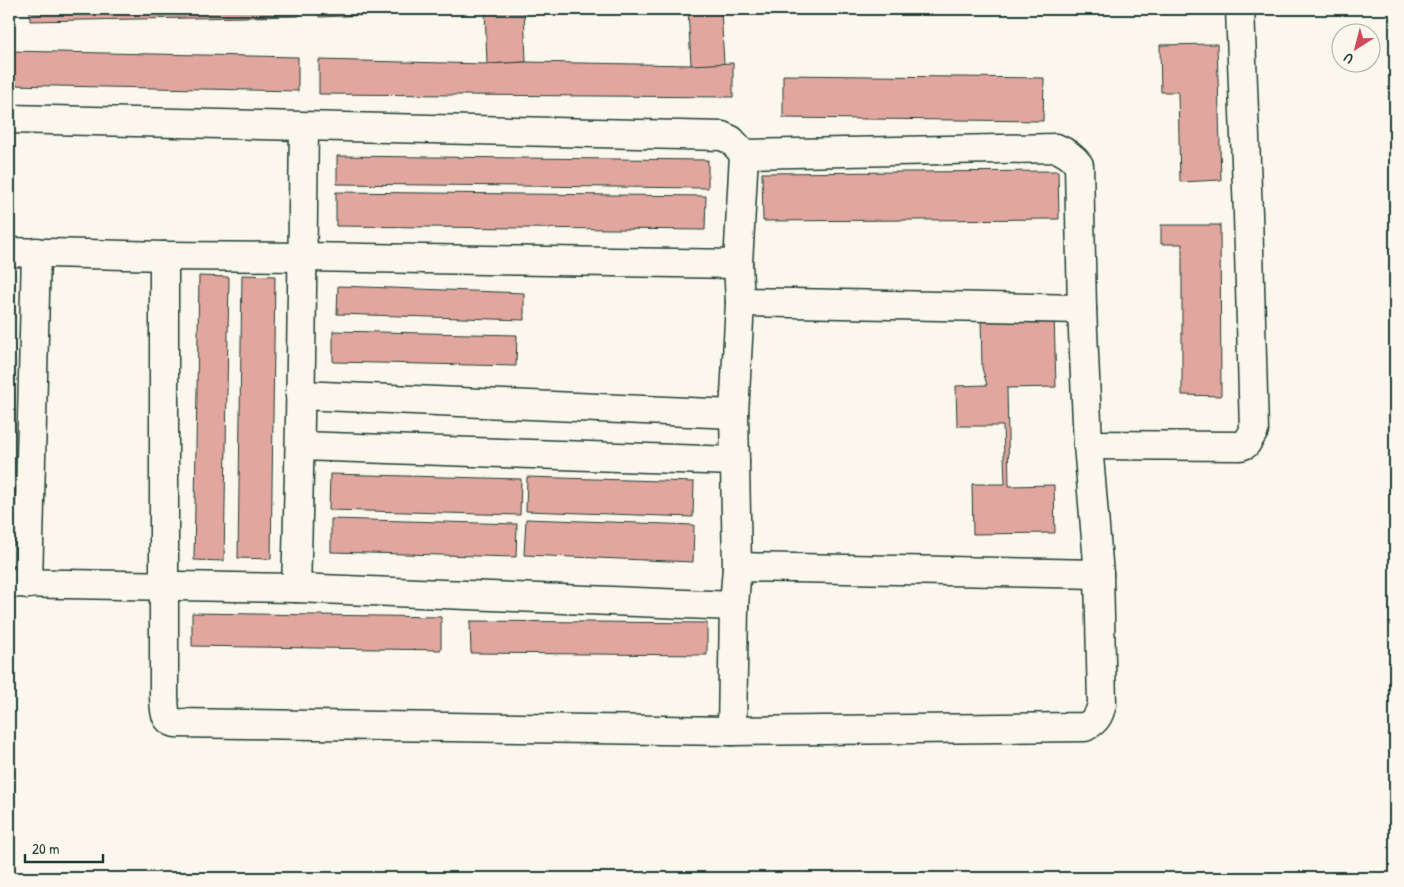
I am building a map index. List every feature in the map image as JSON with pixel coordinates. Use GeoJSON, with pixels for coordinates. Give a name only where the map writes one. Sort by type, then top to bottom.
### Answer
{"type":"FeatureCollection","features":[{"type":"Feature","properties":{"kind":"street"},"geometry":{"type":"LineString","coordinates":[[1088,445],[1240,446],[1246,444],[1254,431],[1240,9]]}},
{"type":"Feature","properties":{"kind":"street"},"geometry":{"type":"LineString","coordinates":[[9,119],[722,136],[731,140],[744,154],[738,264],[740,302],[734,414],[737,567],[734,606],[732,730]]}},
{"type":"Feature","properties":{"kind":"street"},"geometry":{"type":"LineString","coordinates":[[296,588],[300,446],[304,127]]}},
{"type":"Feature","properties":{"kind":"street"},"geometry":{"type":"LineString","coordinates":[[164,256],[165,712],[170,722],[732,730],[1086,727],[1094,723],[1099,716],[1102,704],[1099,574],[1088,445],[1082,309],[1079,165],[1068,153],[1056,148],[744,154]]}},
{"type":"Feature","properties":{"kind":"street"},"geometry":{"type":"LineString","coordinates":[[9,252],[738,264]]}},
{"type":"Feature","properties":{"kind":"street"},"geometry":{"type":"LineString","coordinates":[[36,252],[18,584],[296,588],[734,606]]}},
{"type":"Feature","properties":{"kind":"street"},"geometry":{"type":"LineString","coordinates":[[740,302],[1082,309]]}},
{"type":"Feature","properties":{"kind":"street"},"geometry":{"type":"LineString","coordinates":[[300,395],[734,414]]}},
{"type":"Feature","properties":{"kind":"street"},"geometry":{"type":"LineString","coordinates":[[300,446],[735,461]]}},
{"type":"Feature","properties":{"kind":"street"},"geometry":{"type":"LineString","coordinates":[[737,567],[1099,574]]}},
{"type":"Feature","properties":{"kind":"building"},"geometry":{"type":"Polygon","coordinates":[[[30,9],[298,9],[299,16],[30,21],[30,9]]]}},
{"type":"Feature","properties":{"kind":"building"},"geometry":{"type":"Polygon","coordinates":[[[319,9],[416,9],[416,13],[319,17],[319,9]]]}},
{"type":"Feature","properties":{"kind":"building"},"geometry":{"type":"Polygon","coordinates":[[[436,9],[485,9],[436,10],[436,9]]]}},
{"type":"Feature","properties":{"kind":"building"},"geometry":{"type":"Polygon","coordinates":[[[485,9],[524,9],[526,62],[487,64],[485,9]]]}},
{"type":"Feature","properties":{"kind":"building"},"geometry":{"type":"Polygon","coordinates":[[[535,9],[591,9],[535,11],[535,9]]]}},
{"type":"Feature","properties":{"kind":"building"},"geometry":{"type":"Polygon","coordinates":[[[688,9],[721,9],[724,64],[691,65],[688,9]]]}},
{"type":"Feature","properties":{"kind":"building"},"geometry":{"type":"Polygon","coordinates":[[[1217,44],[1221,180],[1180,182],[1178,92],[1161,92],[1160,45],[1217,44]]]}},
{"type":"Feature","properties":{"kind":"building"},"geometry":{"type":"Polygon","coordinates":[[[9,51],[298,57],[298,91],[9,85],[9,51]]]}},
{"type":"Feature","properties":{"kind":"building"},"geometry":{"type":"Polygon","coordinates":[[[319,60],[487,64],[526,62],[691,65],[733,63],[733,97],[319,94],[319,60]]]}},
{"type":"Feature","properties":{"kind":"building"},"geometry":{"type":"Polygon","coordinates":[[[783,75],[1044,78],[1043,121],[783,118],[783,75]]]}},
{"type":"Feature","properties":{"kind":"building"},"geometry":{"type":"Polygon","coordinates":[[[337,156],[708,160],[708,188],[337,184],[337,156]]]}},
{"type":"Feature","properties":{"kind":"building"},"geometry":{"type":"Polygon","coordinates":[[[1058,171],[1059,219],[763,221],[762,173],[1058,171]]]}},
{"type":"Feature","properties":{"kind":"building"},"geometry":{"type":"Polygon","coordinates":[[[336,192],[706,196],[705,230],[336,226],[336,192]]]}},
{"type":"Feature","properties":{"kind":"building"},"geometry":{"type":"Polygon","coordinates":[[[1161,225],[1220,225],[1221,396],[1182,395],[1182,244],[1161,244],[1161,225]]]}},
{"type":"Feature","properties":{"kind":"building"},"geometry":{"type":"Polygon","coordinates":[[[242,275],[275,276],[271,559],[238,558],[242,275]]]}},
{"type":"Feature","properties":{"kind":"building"},"geometry":{"type":"Polygon","coordinates":[[[199,276],[229,277],[224,561],[194,560],[199,276]]]}},
{"type":"Feature","properties":{"kind":"building"},"geometry":{"type":"Polygon","coordinates":[[[338,286],[524,293],[524,320],[337,314],[338,286]]]}},
{"type":"Feature","properties":{"kind":"building"},"geometry":{"type":"Polygon","coordinates":[[[1054,314],[1056,387],[1007,388],[1009,486],[1054,485],[1055,533],[973,534],[972,484],[1005,484],[1003,426],[957,426],[956,386],[987,385],[982,368],[981,316],[1054,314]]]}},
{"type":"Feature","properties":{"kind":"building"},"geometry":{"type":"Polygon","coordinates":[[[333,331],[517,335],[516,366],[333,362],[333,331]]]}},
{"type":"Feature","properties":{"kind":"building"},"geometry":{"type":"Polygon","coordinates":[[[330,474],[521,479],[520,515],[329,510],[330,474]]]}},
{"type":"Feature","properties":{"kind":"building"},"geometry":{"type":"Polygon","coordinates":[[[527,477],[694,482],[693,517],[526,511],[527,477]]]}},
{"type":"Feature","properties":{"kind":"building"},"geometry":{"type":"Polygon","coordinates":[[[331,519],[517,524],[516,557],[331,552],[331,519]]]}},
{"type":"Feature","properties":{"kind":"building"},"geometry":{"type":"Polygon","coordinates":[[[526,519],[694,525],[693,562],[524,555],[526,519]]]}},
{"type":"Feature","properties":{"kind":"building"},"geometry":{"type":"Polygon","coordinates":[[[192,613],[441,617],[441,650],[192,646],[192,613]]]}},
{"type":"Feature","properties":{"kind":"building"},"geometry":{"type":"Polygon","coordinates":[[[470,621],[707,623],[707,655],[471,653],[470,621]]]}}]}
